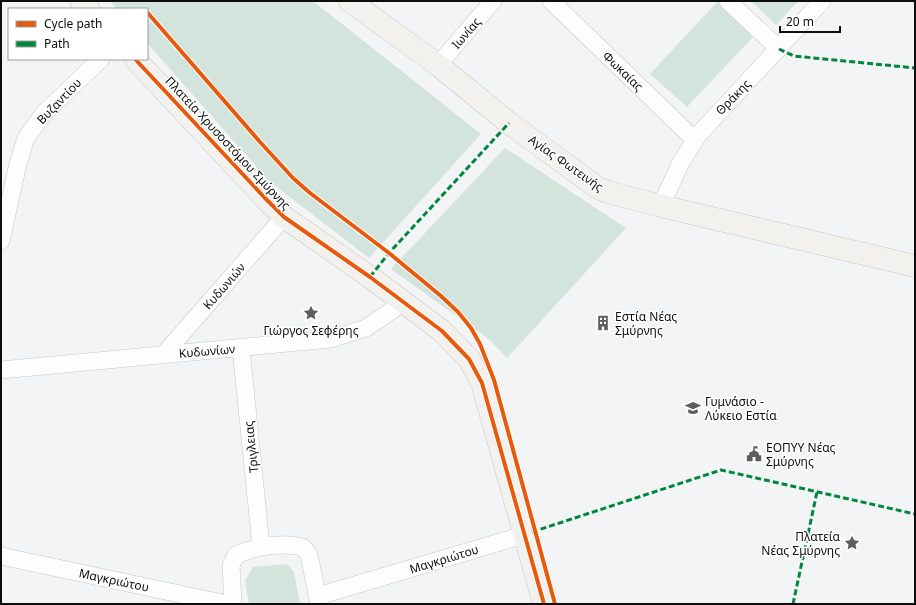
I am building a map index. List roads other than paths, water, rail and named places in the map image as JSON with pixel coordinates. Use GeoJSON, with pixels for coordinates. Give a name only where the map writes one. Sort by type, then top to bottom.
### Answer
{"type":"FeatureCollection","features":[{"type":"Feature","properties":{"kind":"street","name":"Αγίας Φωτεινής"},"geometry":{"type":"LineString","coordinates":[[350,1],[438,65],[509,123],[598,188],[661,206],[915,266]]}},
{"type":"Feature","properties":{"kind":"street","name":"Ιωνίας"},"geometry":{"type":"LineString","coordinates":[[438,65],[493,1]]}},
{"type":"Feature","properties":{"kind":"street","name":"Φωκαίας"},"geometry":{"type":"LineString","coordinates":[[551,1],[695,140]]}},
{"type":"Feature","properties":{"kind":"street"},"geometry":{"type":"LineString","coordinates":[[728,1],[779,49]]}},
{"type":"Feature","properties":{"kind":"street","name":"Θράκης"},"geometry":{"type":"LineString","coordinates":[[661,206],[675,174],[695,140],[708,123],[779,49],[822,1]]}},
{"type":"Feature","properties":{"kind":"street","name":"Βυζαντίου"},"geometry":{"type":"LineString","coordinates":[[1,241],[18,164],[26,138],[44,114],[100,60]]}},
{"type":"Feature","properties":{"kind":"street","name":"Πλατεία Χρυσοστόμου Σμύρνης"},"geometry":{"type":"LineString","coordinates":[[136,60],[284,217],[370,277],[442,330],[469,359],[482,383],[544,604]]}},
{"type":"Feature","properties":{"kind":"street","name":"Κυδωνιών"},"geometry":{"type":"LineString","coordinates":[[163,355],[284,217]]}},
{"type":"Feature","properties":{"kind":"street","name":"Κυδωνίων"},"geometry":{"type":"LineString","coordinates":[[1,370],[331,339],[366,328],[404,302]]}},
{"type":"Feature","properties":{"kind":"street","name":"Τριγλειας"},"geometry":{"type":"LineString","coordinates":[[240,348],[261,546]]}},
{"type":"Feature","properties":{"kind":"street","name":"Μαγκριώτου"},"geometry":{"type":"LineString","coordinates":[[318,600],[524,535]]}},
{"type":"Feature","properties":{"kind":"street"},"geometry":{"type":"LineString","coordinates":[[233,604],[231,565],[236,555],[261,546],[289,544],[302,547],[309,555],[318,600]]}},
{"type":"Feature","properties":{"kind":"street","name":"Μαγκριώτου"},"geometry":{"type":"LineString","coordinates":[[1,556],[227,604]]}},
{"type":"Feature","properties":{"kind":"place","name":"Γιώργος Σεφέρης"},"geometry":{"type":"Point","coordinates":[311,313]}},
{"type":"Feature","properties":{"kind":"place","name":"Εστία Νέας Σμύρνης"},"geometry":{"type":"Point","coordinates":[603,323]}},
{"type":"Feature","properties":{"kind":"place","name":"Γυμνάσιο - Λύκειο Εστία"},"geometry":{"type":"Point","coordinates":[693,408]}},
{"type":"Feature","properties":{"kind":"place","name":"ΕΟΠΥΥ Νέας Σμύρνης"},"geometry":{"type":"Point","coordinates":[754,454]}},
{"type":"Feature","properties":{"kind":"place","name":"Πλατεία Νέας Σμύρνης"},"geometry":{"type":"Point","coordinates":[852,543]}}]}
